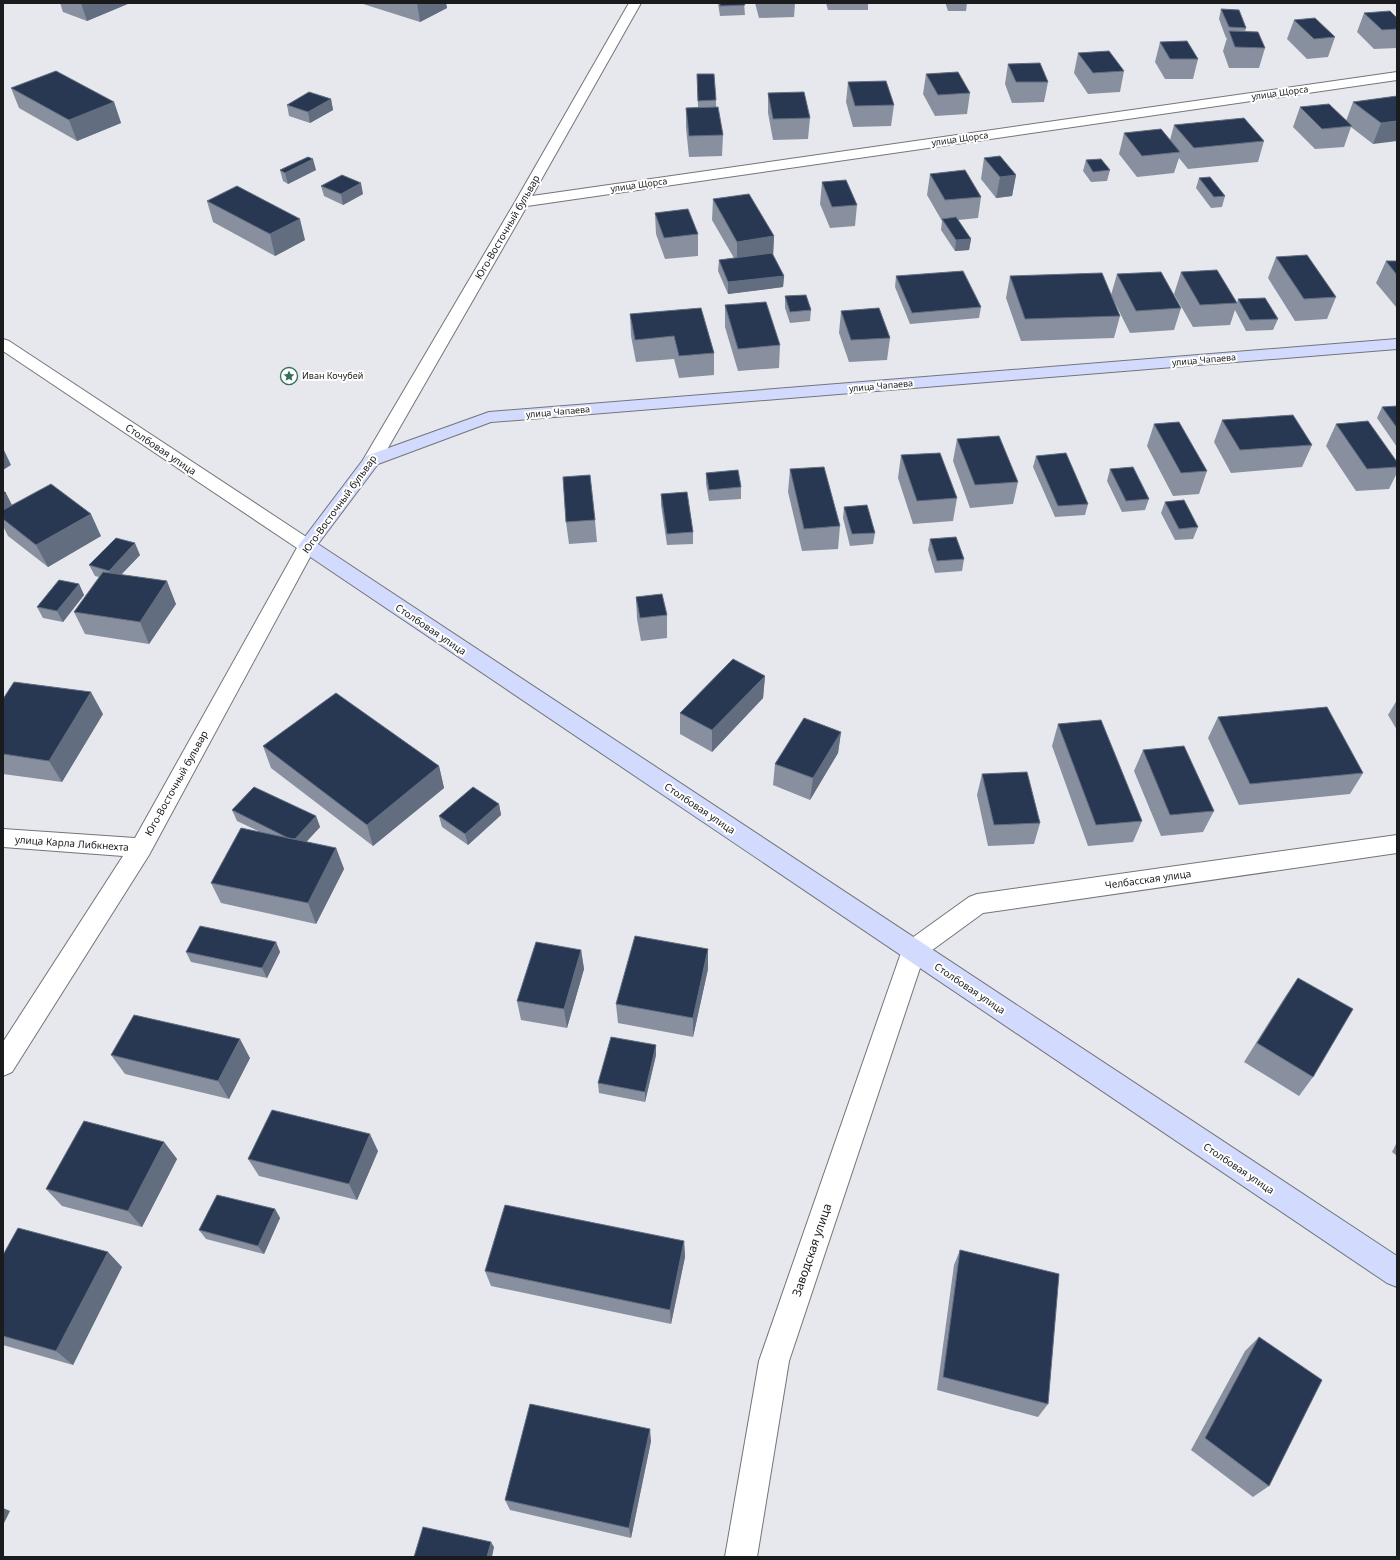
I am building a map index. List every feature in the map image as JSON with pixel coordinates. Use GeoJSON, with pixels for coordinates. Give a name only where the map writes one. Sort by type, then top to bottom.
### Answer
{"type":"FeatureCollection","features":[{"type":"Feature","properties":{"kind":"main road","name":"улица Чапаева"},"geometry":{"type":"LineString","coordinates":[[372,460],[489,417],[1397,344]]}},
{"type":"Feature","properties":{"kind":"main road","name":"Юго-Восточный бульвар"},"geometry":{"type":"LineString","coordinates":[[307,546],[372,460]]}},
{"type":"Feature","properties":{"kind":"main road","name":"Столбовая улица"},"geometry":{"type":"LineString","coordinates":[[307,546],[1397,1274]]}},
{"type":"Feature","properties":{"kind":"street","name":"Юго-Восточный бульвар"},"geometry":{"type":"LineString","coordinates":[[372,460],[522,202],[635,3]]}},
{"type":"Feature","properties":{"kind":"street","name":"улица Щорса"},"geometry":{"type":"LineString","coordinates":[[522,202],[1397,76]]}},
{"type":"Feature","properties":{"kind":"street","name":"Столбовая улица"},"geometry":{"type":"LineString","coordinates":[[3,344],[307,546]]}},
{"type":"Feature","properties":{"kind":"street","name":"Юго-Восточный бульвар"},"geometry":{"type":"LineString","coordinates":[[3,1064],[141,848],[307,546]]}},
{"type":"Feature","properties":{"kind":"street","name":"улица Карла Либкнехта"},"geometry":{"type":"LineString","coordinates":[[3,838],[141,848]]}},
{"type":"Feature","properties":{"kind":"street","name":"Челбасская улица"},"geometry":{"type":"LineString","coordinates":[[914,950],[977,904],[1397,844]]}},
{"type":"Feature","properties":{"kind":"street","name":"Заводская улица"},"geometry":{"type":"LineString","coordinates":[[741,1557],[774,1361],[914,950]]}},
{"type":"Feature","properties":{"kind":"building"},"geometry":{"type":"Polygon","coordinates":[[[720,3],[744,3],[745,5],[720,6],[720,3]]]}},
{"type":"Feature","properties":{"kind":"building"},"geometry":{"type":"Polygon","coordinates":[[[1221,9],[1239,10],[1246,28],[1229,27],[1221,9]]]}},
{"type":"Feature","properties":{"kind":"building"},"geometry":{"type":"Polygon","coordinates":[[[1390,11],[1397,18],[1397,29],[1382,30],[1364,13],[1390,11]]]}},
{"type":"Feature","properties":{"kind":"building"},"geometry":{"type":"Polygon","coordinates":[[[1315,18],[1335,37],[1314,39],[1294,20],[1315,18]]]}},
{"type":"Feature","properties":{"kind":"building"},"geometry":{"type":"Polygon","coordinates":[[[1229,31],[1258,32],[1265,48],[1235,47],[1229,31]]]}},
{"type":"Feature","properties":{"kind":"building"},"geometry":{"type":"Polygon","coordinates":[[[1187,41],[1198,59],[1170,59],[1160,42],[1187,41]]]}},
{"type":"Feature","properties":{"kind":"building"},"geometry":{"type":"Polygon","coordinates":[[[1109,51],[1124,71],[1093,73],[1078,53],[1109,51]]]}},
{"type":"Feature","properties":{"kind":"building"},"geometry":{"type":"Polygon","coordinates":[[[1040,63],[1048,82],[1016,82],[1008,64],[1040,63]]]}},
{"type":"Feature","properties":{"kind":"building"},"geometry":{"type":"Polygon","coordinates":[[[56,71],[114,102],[69,120],[11,88],[56,71]]]}},
{"type":"Feature","properties":{"kind":"building"},"geometry":{"type":"Polygon","coordinates":[[[958,72],[970,93],[938,95],[926,74],[958,72]]]}},
{"type":"Feature","properties":{"kind":"building"},"geometry":{"type":"Polygon","coordinates":[[[697,74],[714,74],[716,100],[698,101],[697,74]]]}},
{"type":"Feature","properties":{"kind":"building"},"geometry":{"type":"Polygon","coordinates":[[[886,81],[894,105],[855,106],[848,82],[886,81]]]}},
{"type":"Feature","properties":{"kind":"building"},"geometry":{"type":"Polygon","coordinates":[[[309,92],[331,99],[308,112],[287,105],[309,92]]]}},
{"type":"Feature","properties":{"kind":"building"},"geometry":{"type":"Polygon","coordinates":[[[804,92],[810,118],[773,119],[768,93],[804,92]]]}},
{"type":"Feature","properties":{"kind":"building"},"geometry":{"type":"Polygon","coordinates":[[[1397,96],[1397,121],[1381,123],[1353,102],[1397,96]]]}},
{"type":"Feature","properties":{"kind":"building"},"geometry":{"type":"Polygon","coordinates":[[[1329,104],[1352,126],[1322,129],[1300,107],[1329,104]]]}},
{"type":"Feature","properties":{"kind":"building"},"geometry":{"type":"Polygon","coordinates":[[[718,107],[723,135],[689,136],[686,108],[718,107]]]}},
{"type":"Feature","properties":{"kind":"building"},"geometry":{"type":"Polygon","coordinates":[[[1244,118],[1264,141],[1194,148],[1174,125],[1244,118]]]}},
{"type":"Feature","properties":{"kind":"building"},"geometry":{"type":"Polygon","coordinates":[[[1161,129],[1180,152],[1142,156],[1124,133],[1161,129]]]}},
{"type":"Feature","properties":{"kind":"building"},"geometry":{"type":"Polygon","coordinates":[[[1000,156],[1016,175],[1000,177],[984,158],[1000,156]]]}},
{"type":"Feature","properties":{"kind":"building"},"geometry":{"type":"Polygon","coordinates":[[[308,157],[313,159],[285,173],[280,170],[308,157]]]}},
{"type":"Feature","properties":{"kind":"building"},"geometry":{"type":"Polygon","coordinates":[[[1101,159],[1110,170],[1093,172],[1086,160],[1101,159]]]}},
{"type":"Feature","properties":{"kind":"building"},"geometry":{"type":"Polygon","coordinates":[[[965,170],[981,197],[945,200],[930,174],[965,170]]]}},
{"type":"Feature","properties":{"kind":"building"},"geometry":{"type":"Polygon","coordinates":[[[342,175],[361,183],[341,194],[321,186],[342,175]]]}},
{"type":"Feature","properties":{"kind":"building"},"geometry":{"type":"Polygon","coordinates":[[[1210,177],[1225,196],[1214,197],[1199,178],[1210,177]]]}},
{"type":"Feature","properties":{"kind":"building"},"geometry":{"type":"Polygon","coordinates":[[[846,180],[857,205],[832,207],[822,182],[846,180]]]}},
{"type":"Feature","properties":{"kind":"building"},"geometry":{"type":"Polygon","coordinates":[[[237,186],[300,219],[270,234],[207,201],[237,186]]]}},
{"type":"Feature","properties":{"kind":"building"},"geometry":{"type":"Polygon","coordinates":[[[749,194],[774,236],[737,242],[713,199],[749,194]]]}},
{"type":"Feature","properties":{"kind":"building"},"geometry":{"type":"Polygon","coordinates":[[[688,209],[698,234],[664,238],[655,213],[688,209]]]}},
{"type":"Feature","properties":{"kind":"building"},"geometry":{"type":"Polygon","coordinates":[[[956,217],[971,239],[956,240],[942,219],[956,217]]]}},
{"type":"Feature","properties":{"kind":"building"},"geometry":{"type":"Polygon","coordinates":[[[772,253],[784,276],[728,282],[719,260],[772,253]]]}},
{"type":"Feature","properties":{"kind":"building"},"geometry":{"type":"Polygon","coordinates":[[[1307,255],[1336,297],[1304,299],[1276,257],[1307,255]]]}},
{"type":"Feature","properties":{"kind":"building"},"geometry":{"type":"Polygon","coordinates":[[[1386,261],[1397,261],[1397,275],[1386,261]]]}},
{"type":"Feature","properties":{"kind":"building"},"geometry":{"type":"Polygon","coordinates":[[[1217,270],[1237,303],[1200,305],[1181,272],[1217,270]]]}},
{"type":"Feature","properties":{"kind":"building"},"geometry":{"type":"Polygon","coordinates":[[[963,271],[981,307],[912,313],[896,276],[963,271]]]}},
{"type":"Feature","properties":{"kind":"building"},"geometry":{"type":"Polygon","coordinates":[[[1161,272],[1181,308],[1136,311],[1117,274],[1161,272]]]}},
{"type":"Feature","properties":{"kind":"building"},"geometry":{"type":"Polygon","coordinates":[[[1102,273],[1120,316],[1025,319],[1010,276],[1102,273]]]}},
{"type":"Feature","properties":{"kind":"building"},"geometry":{"type":"Polygon","coordinates":[[[806,295],[811,310],[790,312],[785,296],[806,295]]]}},
{"type":"Feature","properties":{"kind":"building"},"geometry":{"type":"Polygon","coordinates":[[[1265,298],[1278,319],[1250,320],[1238,299],[1265,298]]]}},
{"type":"Feature","properties":{"kind":"building"},"geometry":{"type":"Polygon","coordinates":[[[766,302],[780,345],[738,349],[725,305],[766,302]]]}},
{"type":"Feature","properties":{"kind":"building"},"geometry":{"type":"Polygon","coordinates":[[[701,308],[714,353],[679,356],[674,336],[635,340],[630,314],[701,308]]]}},
{"type":"Feature","properties":{"kind":"building"},"geometry":{"type":"Polygon","coordinates":[[[879,308],[890,338],[851,340],[841,311],[879,308]]]}},
{"type":"Feature","properties":{"kind":"building"},"geometry":{"type":"Polygon","coordinates":[[[1397,406],[1397,428],[1382,407],[1397,406]]]}},
{"type":"Feature","properties":{"kind":"building"},"geometry":{"type":"Polygon","coordinates":[[[1293,415],[1312,445],[1240,450],[1222,420],[1293,415]]]}},
{"type":"Feature","properties":{"kind":"building"},"geometry":{"type":"Polygon","coordinates":[[[1368,421],[1397,462],[1397,467],[1367,469],[1336,424],[1368,421]]]}},
{"type":"Feature","properties":{"kind":"building"},"geometry":{"type":"Polygon","coordinates":[[[1179,422],[1207,471],[1181,473],[1154,424],[1179,422]]]}},
{"type":"Feature","properties":{"kind":"building"},"geometry":{"type":"Polygon","coordinates":[[[999,436],[1018,482],[975,485],[957,439],[999,436]]]}},
{"type":"Feature","properties":{"kind":"building"},"geometry":{"type":"Polygon","coordinates":[[[940,453],[957,498],[917,501],[901,455],[940,453]]]}},
{"type":"Feature","properties":{"kind":"building"},"geometry":{"type":"Polygon","coordinates":[[[1066,453],[1088,504],[1058,506],[1036,456],[1066,453]]]}},
{"type":"Feature","properties":{"kind":"building"},"geometry":{"type":"Polygon","coordinates":[[[824,467],[840,526],[804,529],[790,469],[824,467]]]}},
{"type":"Feature","properties":{"kind":"building"},"geometry":{"type":"Polygon","coordinates":[[[1133,467],[1149,499],[1126,501],[1110,469],[1133,467]]]}},
{"type":"Feature","properties":{"kind":"building"},"geometry":{"type":"Polygon","coordinates":[[[738,470],[741,487],[709,490],[706,473],[738,470]]]}},
{"type":"Feature","properties":{"kind":"building"},"geometry":{"type":"Polygon","coordinates":[[[590,475],[595,520],[566,522],[563,477],[590,475]]]}},
{"type":"Feature","properties":{"kind":"building"},"geometry":{"type":"Polygon","coordinates":[[[51,484],[91,514],[36,545],[3,519],[3,510],[51,484]]]}},
{"type":"Feature","properties":{"kind":"building"},"geometry":{"type":"Polygon","coordinates":[[[687,492],[693,532],[667,534],[661,494],[687,492]]]}},
{"type":"Feature","properties":{"kind":"building"},"geometry":{"type":"Polygon","coordinates":[[[1184,500],[1198,527],[1179,529],[1165,502],[1184,500]]]}},
{"type":"Feature","properties":{"kind":"building"},"geometry":{"type":"Polygon","coordinates":[[[867,505],[875,533],[852,534],[844,507],[867,505]]]}},
{"type":"Feature","properties":{"kind":"building"},"geometry":{"type":"Polygon","coordinates":[[[956,537],[964,559],[937,561],[930,539],[956,537]]]}},
{"type":"Feature","properties":{"kind":"building"},"geometry":{"type":"Polygon","coordinates":[[[116,538],[135,543],[109,571],[89,565],[116,538]]]}},
{"type":"Feature","properties":{"kind":"building"},"geometry":{"type":"Polygon","coordinates":[[[103,572],[167,581],[140,622],[74,612],[103,572]]]}},
{"type":"Feature","properties":{"kind":"building"},"geometry":{"type":"Polygon","coordinates":[[[59,580],[79,584],[57,611],[37,607],[59,580]]]}},
{"type":"Feature","properties":{"kind":"building"},"geometry":{"type":"Polygon","coordinates":[[[662,594],[667,615],[640,618],[636,597],[662,594]]]}},
{"type":"Feature","properties":{"kind":"building"},"geometry":{"type":"Polygon","coordinates":[[[733,659],[765,676],[712,730],[680,713],[733,659]]]}},
{"type":"Feature","properties":{"kind":"building"},"geometry":{"type":"Polygon","coordinates":[[[14,682],[91,692],[49,761],[3,754],[3,699],[14,682]]]}},
{"type":"Feature","properties":{"kind":"building"},"geometry":{"type":"Polygon","coordinates":[[[336,693],[439,766],[367,825],[263,746],[336,693]]]}},
{"type":"Feature","properties":{"kind":"building"},"geometry":{"type":"Polygon","coordinates":[[[1327,707],[1363,773],[1250,784],[1218,717],[1327,707]]]}},
{"type":"Feature","properties":{"kind":"building"},"geometry":{"type":"Polygon","coordinates":[[[804,718],[841,732],[813,778],[775,764],[804,718]]]}},
{"type":"Feature","properties":{"kind":"building"},"geometry":{"type":"Polygon","coordinates":[[[1101,720],[1142,821],[1096,825],[1058,724],[1101,720]]]}},
{"type":"Feature","properties":{"kind":"building"},"geometry":{"type":"Polygon","coordinates":[[[1184,746],[1214,811],[1170,815],[1143,750],[1184,746]]]}},
{"type":"Feature","properties":{"kind":"building"},"geometry":{"type":"Polygon","coordinates":[[[1027,772],[1040,823],[994,825],[982,774],[1027,772]]]}},
{"type":"Feature","properties":{"kind":"building"},"geometry":{"type":"Polygon","coordinates":[[[254,787],[316,816],[295,839],[288,838],[232,810],[254,787]]]}},
{"type":"Feature","properties":{"kind":"building"},"geometry":{"type":"Polygon","coordinates":[[[473,787],[499,804],[465,834],[439,816],[473,787]]]}},
{"type":"Feature","properties":{"kind":"building"},"geometry":{"type":"Polygon","coordinates":[[[241,828],[336,848],[308,903],[211,883],[241,828]]]}},
{"type":"Feature","properties":{"kind":"building"},"geometry":{"type":"Polygon","coordinates":[[[200,926],[276,942],[262,968],[186,952],[200,926]]]}},
{"type":"Feature","properties":{"kind":"building"},"geometry":{"type":"Polygon","coordinates":[[[635,936],[708,949],[693,1018],[616,1004],[635,936]]]}},
{"type":"Feature","properties":{"kind":"building"},"geometry":{"type":"Polygon","coordinates":[[[536,942],[581,950],[564,1009],[517,1001],[536,942]]]}},
{"type":"Feature","properties":{"kind":"building"},"geometry":{"type":"Polygon","coordinates":[[[1298,978],[1353,1009],[1313,1077],[1257,1043],[1298,978]]]}},
{"type":"Feature","properties":{"kind":"building"},"geometry":{"type":"Polygon","coordinates":[[[134,1015],[240,1039],[218,1081],[111,1055],[134,1015]]]}},
{"type":"Feature","properties":{"kind":"building"},"geometry":{"type":"Polygon","coordinates":[[[611,1037],[656,1045],[645,1092],[598,1083],[611,1037]]]}},
{"type":"Feature","properties":{"kind":"building"},"geometry":{"type":"Polygon","coordinates":[[[272,1110],[370,1134],[349,1184],[248,1159],[272,1110]]]}},
{"type":"Feature","properties":{"kind":"building"},"geometry":{"type":"Polygon","coordinates":[[[84,1121],[164,1142],[128,1211],[46,1189],[84,1121]]]}},
{"type":"Feature","properties":{"kind":"building"},"geometry":{"type":"Polygon","coordinates":[[[217,1195],[275,1209],[258,1246],[199,1230],[217,1195]]]}},
{"type":"Feature","properties":{"kind":"building"},"geometry":{"type":"Polygon","coordinates":[[[505,1205],[684,1241],[670,1310],[485,1271],[505,1205]]]}},
{"type":"Feature","properties":{"kind":"building"},"geometry":{"type":"Polygon","coordinates":[[[18,1228],[108,1252],[56,1351],[3,1336],[3,1255],[18,1228]]]}},
{"type":"Feature","properties":{"kind":"building"},"geometry":{"type":"Polygon","coordinates":[[[960,1250],[1059,1274],[1048,1404],[943,1377],[960,1250]]]}},
{"type":"Feature","properties":{"kind":"building"},"geometry":{"type":"Polygon","coordinates":[[[1259,1337],[1322,1380],[1269,1486],[1205,1438],[1259,1337]]]}},
{"type":"Feature","properties":{"kind":"building"},"geometry":{"type":"Polygon","coordinates":[[[530,1404],[650,1429],[629,1528],[505,1500],[530,1404]]]}},
{"type":"Feature","properties":{"kind":"building"},"geometry":{"type":"Polygon","coordinates":[[[423,1527],[491,1542],[487,1557],[414,1557],[423,1527]]]}},
{"type":"Feature","properties":{"kind":"place","name":"Иван Кочубей"},"geometry":{"type":"Point","coordinates":[289,376]}}]}
